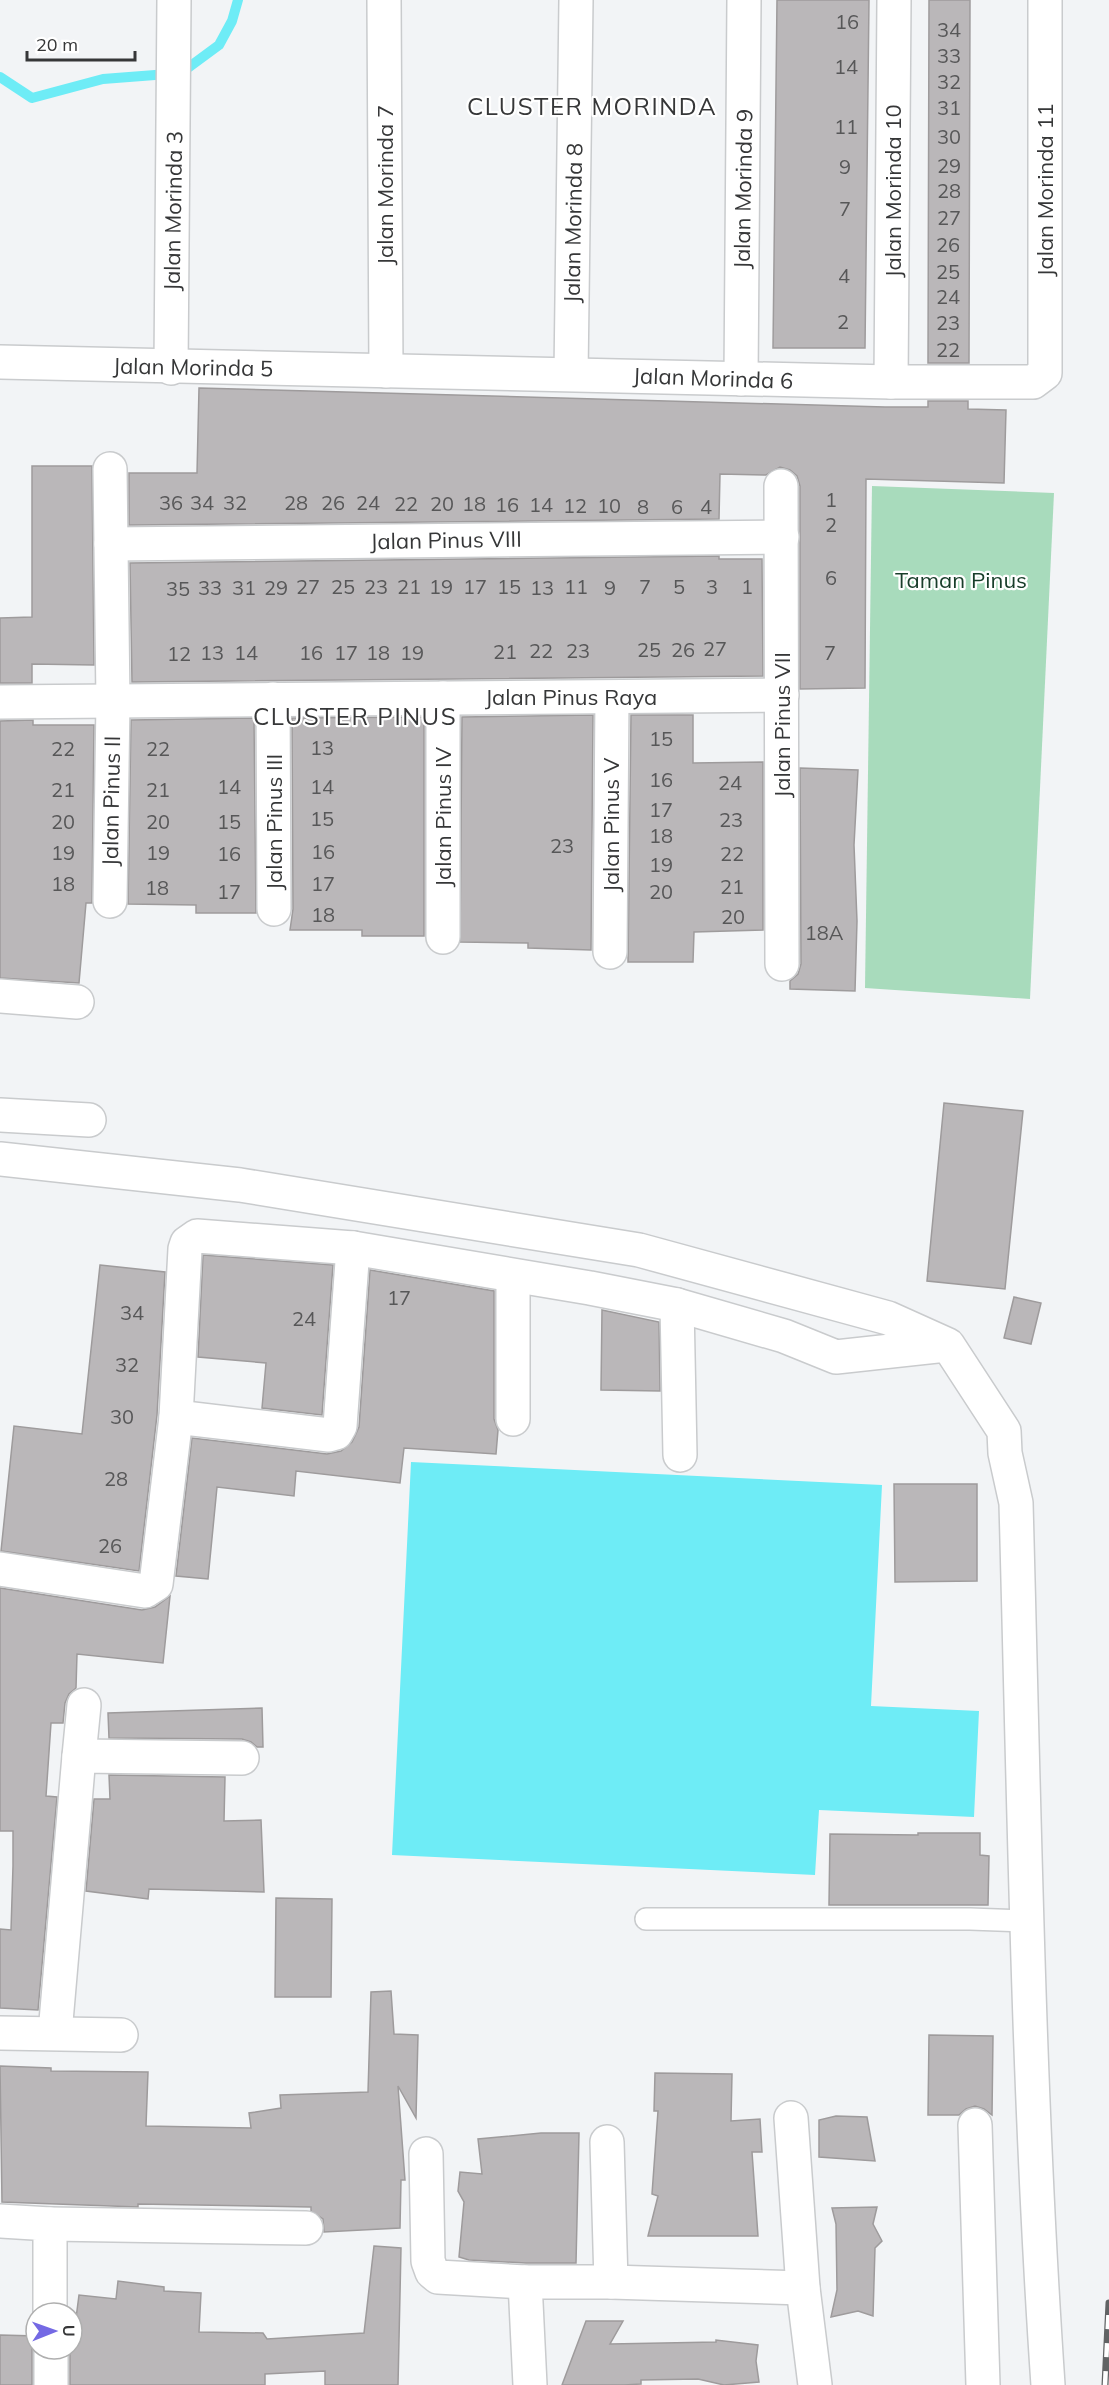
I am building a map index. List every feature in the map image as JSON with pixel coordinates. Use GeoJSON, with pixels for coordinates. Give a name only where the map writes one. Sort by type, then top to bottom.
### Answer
{"type":"FeatureCollection","features":[{"type":"Feature","properties":{"kind":"street","name":"Jalan Morinda 3"},"geometry":{"type":"LineString","coordinates":[[171,368],[174,0]]}},
{"type":"Feature","properties":{"kind":"street","name":"Jalan Morinda 7"},"geometry":{"type":"LineString","coordinates":[[384,0],[386,370]]}},
{"type":"Feature","properties":{"kind":"street","name":"Jalan Morinda 8"},"geometry":{"type":"LineString","coordinates":[[571,374],[576,0]]}},
{"type":"Feature","properties":{"kind":"street","name":"Jalan Morinda 9"},"geometry":{"type":"LineString","coordinates":[[741,379],[744,0]]}},
{"type":"Feature","properties":{"kind":"street","name":"Jalan Morinda 10"},"geometry":{"type":"LineString","coordinates":[[891,382],[894,0]]}},
{"type":"Feature","properties":{"kind":"street","name":"Jalan Morinda 11"},"geometry":{"type":"LineString","coordinates":[[1040,379],[1044,373],[1046,0]]}},
{"type":"Feature","properties":{"kind":"street","name":"Jalan Morinda 5"},"geometry":{"type":"LineString","coordinates":[[0,362],[171,368],[386,370]]}},
{"type":"Feature","properties":{"kind":"street","name":"Jalan Morinda 6"},"geometry":{"type":"LineString","coordinates":[[386,370],[891,382],[1033,382],[1040,379]]}},
{"type":"Feature","properties":{"kind":"street"},"geometry":{"type":"LineString","coordinates":[[110,469],[113,701]]}},
{"type":"Feature","properties":{"kind":"street","name":"Jalan Pinus VII"},"geometry":{"type":"LineString","coordinates":[[781,486],[783,964]]}},
{"type":"Feature","properties":{"kind":"street","name":"Jalan Pinus VIII"},"geometry":{"type":"LineString","coordinates":[[111,544],[782,537]]}},
{"type":"Feature","properties":{"kind":"street","name":"Jalan Pinus Raya"},"geometry":{"type":"LineString","coordinates":[[0,702],[782,695]]}},
{"type":"Feature","properties":{"kind":"street","name":"Jalan Pinus IV"},"geometry":{"type":"LineString","coordinates":[[443,698],[443,937]]}},
{"type":"Feature","properties":{"kind":"street","name":"Jalan Pinus V"},"geometry":{"type":"LineString","coordinates":[[610,952],[612,698]]}},
{"type":"Feature","properties":{"kind":"street","name":"Jalan Pinus III"},"geometry":{"type":"LineString","coordinates":[[273,699],[274,909]]}},
{"type":"Feature","properties":{"kind":"street","name":"Jalan Pinus II"},"geometry":{"type":"LineString","coordinates":[[110,901],[113,701]]}},
{"type":"Feature","properties":{"kind":"street"},"geometry":{"type":"LineString","coordinates":[[0,996],[77,1002]]}},
{"type":"Feature","properties":{"kind":"street"},"geometry":{"type":"LineString","coordinates":[[0,1115],[89,1120]]}},
{"type":"Feature","properties":{"kind":"street"},"geometry":{"type":"LineString","coordinates":[[0,1159],[240,1185],[639,1250],[888,1318],[948,1345],[1004,1431],[1005,1453],[1016,1503],[1027,1921],[1040,2262],[1048,2385]]}},
{"type":"Feature","properties":{"kind":"street"},"geometry":{"type":"LineString","coordinates":[[0,1569],[145,1591],[153,1589],[156,1584],[176,1417],[185,1249],[191,1238],[197,1236],[353,1248],[677,1305],[784,1336],[836,1358],[948,1345]]}},
{"type":"Feature","properties":{"kind":"street"},"geometry":{"type":"LineString","coordinates":[[176,1417],[329,1436],[336,1433],[340,1426],[353,1248]]}},
{"type":"Feature","properties":{"kind":"street"},"geometry":{"type":"LineString","coordinates":[[513,1276],[513,1419]]}},
{"type":"Feature","properties":{"kind":"street"},"geometry":{"type":"LineString","coordinates":[[677,1305],[680,1455]]}},
{"type":"Feature","properties":{"kind":"street"},"geometry":{"type":"LineString","coordinates":[[55,2033],[84,1705]]}},
{"type":"Feature","properties":{"kind":"street"},"geometry":{"type":"LineString","coordinates":[[79,1756],[242,1758]]}},
{"type":"Feature","properties":{"kind":"street"},"geometry":{"type":"LineString","coordinates":[[0,2033],[121,2035]]}},
{"type":"Feature","properties":{"kind":"street"},"geometry":{"type":"LineString","coordinates":[[791,2118],[803,2288],[815,2385]]}},
{"type":"Feature","properties":{"kind":"street"},"geometry":{"type":"LineString","coordinates":[[975,2125],[983,2385]]}},
{"type":"Feature","properties":{"kind":"street"},"geometry":{"type":"LineString","coordinates":[[607,2142],[611,2282]]}},
{"type":"Feature","properties":{"kind":"street"},"geometry":{"type":"LineString","coordinates":[[426,2154],[428,2261],[432,2272],[438,2277],[525,2282],[611,2282],[803,2288]]}},
{"type":"Feature","properties":{"kind":"street"},"geometry":{"type":"LineString","coordinates":[[0,2221],[50,2224],[306,2228]]}},
{"type":"Feature","properties":{"kind":"street"},"geometry":{"type":"LineString","coordinates":[[50,2224],[50,2301]]}},
{"type":"Feature","properties":{"kind":"street"},"geometry":{"type":"LineString","coordinates":[[525,2282],[530,2385]]}},
{"type":"Feature","properties":{"kind":"street"},"geometry":{"type":"LineString","coordinates":[[51,2361],[51,2385]]}},
{"type":"Feature","properties":{"kind":"lane"},"geometry":{"type":"LineString","coordinates":[[646,1919],[1027,1921]]}},
{"type":"Feature","properties":{"kind":"green space","name":"Taman Pinus"},"geometry":{"type":"Polygon","coordinates":[[[872,486],[1054,493],[1030,999],[865,988],[872,486]]]}},
{"type":"Feature","properties":{"kind":"water"},"geometry":{"type":"Polygon","coordinates":[[[411,1462],[882,1485],[871,1706],[979,1711],[974,1817],[819,1810],[815,1875],[392,1855],[411,1462]]]}},
{"type":"Feature","properties":{"kind":"building"},"geometry":{"type":"Polygon","coordinates":[[[777,0],[869,0],[865,348],[773,348],[777,0]]]}},
{"type":"Feature","properties":{"kind":"building"},"geometry":{"type":"Polygon","coordinates":[[[929,0],[970,0],[969,363],[928,363],[929,0]]]}},
{"type":"Feature","properties":{"kind":"building"},"geometry":{"type":"Polygon","coordinates":[[[199,388],[885,407],[928,407],[928,401],[968,401],[968,409],[1006,410],[1004,483],[866,479],[865,688],[800,689],[800,486],[797,476],[790,470],[780,467],[766,475],[720,474],[719,519],[129,525],[129,473],[197,473],[199,388]]]}},
{"type":"Feature","properties":{"kind":"building"},"geometry":{"type":"Polygon","coordinates":[[[32,466],[92,466],[94,665],[32,664],[32,683],[0,683],[0,618],[32,617],[32,466]]]}},
{"type":"Feature","properties":{"kind":"building"},"geometry":{"type":"Polygon","coordinates":[[[719,556],[719,559],[762,559],[763,676],[132,682],[130,563],[719,556]]]}},
{"type":"Feature","properties":{"kind":"building"},"geometry":{"type":"Polygon","coordinates":[[[593,715],[591,950],[528,948],[528,943],[460,942],[462,717],[593,715]]]}},
{"type":"Feature","properties":{"kind":"building"},"geometry":{"type":"Polygon","coordinates":[[[631,715],[693,715],[693,763],[763,762],[763,930],[694,932],[693,962],[628,962],[631,715]]]}},
{"type":"Feature","properties":{"kind":"building"},"geometry":{"type":"Polygon","coordinates":[[[424,717],[424,936],[362,936],[362,930],[290,930],[293,909],[292,718],[424,717]]]}},
{"type":"Feature","properties":{"kind":"building"},"geometry":{"type":"Polygon","coordinates":[[[254,718],[256,913],[196,913],[196,905],[128,904],[131,720],[254,718]]]}},
{"type":"Feature","properties":{"kind":"building"},"geometry":{"type":"Polygon","coordinates":[[[33,720],[33,725],[94,725],[92,903],[86,903],[79,983],[0,978],[0,721],[33,720]]]}},
{"type":"Feature","properties":{"kind":"building"},"geometry":{"type":"Polygon","coordinates":[[[800,768],[858,770],[854,845],[857,921],[855,991],[790,989],[790,981],[798,974],[801,964],[800,768]]]}},
{"type":"Feature","properties":{"kind":"building"},"geometry":{"type":"Polygon","coordinates":[[[944,1103],[1023,1111],[1005,1289],[927,1281],[944,1103]]]}},
{"type":"Feature","properties":{"kind":"building"},"geometry":{"type":"Polygon","coordinates":[[[203,1255],[333,1265],[322,1415],[262,1408],[266,1363],[198,1357],[203,1255]]]}},
{"type":"Feature","properties":{"kind":"building"},"geometry":{"type":"Polygon","coordinates":[[[100,1265],[165,1272],[157,1415],[139,1571],[1,1551],[14,1426],[82,1434],[100,1265]]]}},
{"type":"Feature","properties":{"kind":"building"},"geometry":{"type":"Polygon","coordinates":[[[370,1270],[494,1291],[494,1419],[498,1430],[496,1454],[404,1448],[400,1483],[296,1471],[294,1496],[217,1487],[208,1579],[176,1576],[192,1438],[327,1454],[341,1451],[352,1442],[359,1427],[370,1270]]]}},
{"type":"Feature","properties":{"kind":"building"},"geometry":{"type":"Polygon","coordinates":[[[1014,1297],[1041,1303],[1031,1344],[1004,1338],[1014,1297]]]}},
{"type":"Feature","properties":{"kind":"building"},"geometry":{"type":"Polygon","coordinates":[[[602,1310],[659,1322],[660,1391],[601,1390],[602,1310]]]}},
{"type":"Feature","properties":{"kind":"building"},"geometry":{"type":"Polygon","coordinates":[[[894,1484],[977,1484],[977,1581],[895,1582],[894,1484]]]}},
{"type":"Feature","properties":{"kind":"building"},"geometry":{"type":"Polygon","coordinates":[[[0,1588],[142,1610],[155,1607],[170,1596],[163,1663],[77,1654],[76,1688],[69,1694],[65,1703],[63,1723],[51,1723],[46,1796],[57,1797],[38,2010],[0,2008],[0,1929],[11,1930],[13,1831],[0,1831],[0,1588]]]}},
{"type":"Feature","properties":{"kind":"building"},"geometry":{"type":"Polygon","coordinates":[[[262,1708],[263,1747],[257,1747],[242,1739],[109,1738],[108,1713],[262,1708]]]}},
{"type":"Feature","properties":{"kind":"building"},"geometry":{"type":"Polygon","coordinates":[[[109,1775],[225,1777],[224,1821],[261,1820],[264,1892],[149,1889],[148,1899],[86,1891],[94,1799],[110,1799],[109,1775]]]}},
{"type":"Feature","properties":{"kind":"building"},"geometry":{"type":"Polygon","coordinates":[[[918,1833],[980,1833],[980,1855],[989,1856],[988,1905],[829,1905],[830,1834],[918,1835],[918,1833]]]}},
{"type":"Feature","properties":{"kind":"building"},"geometry":{"type":"Polygon","coordinates":[[[276,1898],[332,1899],[331,1997],[275,1997],[276,1898]]]}},
{"type":"Feature","properties":{"kind":"building"},"geometry":{"type":"Polygon","coordinates":[[[391,1991],[394,2034],[418,2035],[416,2118],[398,2086],[405,2180],[401,2180],[400,2228],[324,2232],[323,2219],[311,2211],[311,2207],[138,2204],[138,2207],[2,2202],[0,2066],[51,2068],[51,2071],[148,2072],[146,2126],[251,2128],[249,2113],[281,2108],[280,2095],[368,2092],[371,1992],[391,1991]]]}},
{"type":"Feature","properties":{"kind":"building"},"geometry":{"type":"Polygon","coordinates":[[[929,2035],[993,2036],[992,2115],[975,2106],[959,2115],[928,2115],[929,2035]]]}},
{"type":"Feature","properties":{"kind":"building"},"geometry":{"type":"Polygon","coordinates":[[[655,2073],[732,2074],[731,2121],[760,2119],[762,2152],[752,2152],[758,2236],[648,2236],[658,2196],[652,2194],[658,2111],[654,2111],[655,2073]]]}},
{"type":"Feature","properties":{"kind":"building"},"geometry":{"type":"Polygon","coordinates":[[[836,2116],[867,2117],[875,2161],[819,2157],[819,2120],[836,2116]]]}},
{"type":"Feature","properties":{"kind":"building"},"geometry":{"type":"Polygon","coordinates":[[[541,2133],[579,2133],[576,2263],[526,2263],[469,2260],[459,2257],[464,2202],[458,2191],[460,2172],[482,2174],[478,2139],[541,2133]]]}},
{"type":"Feature","properties":{"kind":"building"},"geometry":{"type":"Polygon","coordinates":[[[877,2207],[873,2224],[882,2241],[875,2248],[873,2316],[858,2311],[831,2317],[837,2290],[836,2224],[832,2208],[877,2207]]]}},
{"type":"Feature","properties":{"kind":"building"},"geometry":{"type":"Polygon","coordinates":[[[374,2246],[401,2248],[398,2385],[325,2385],[325,2371],[265,2374],[265,2385],[70,2385],[70,2361],[84,2361],[84,2301],[78,2301],[79,2295],[116,2299],[118,2281],[164,2287],[164,2291],[201,2293],[199,2332],[263,2333],[267,2339],[364,2333],[374,2246]]]}},
{"type":"Feature","properties":{"kind":"building"},"geometry":{"type":"Polygon","coordinates":[[[586,2321],[623,2321],[610,2344],[716,2342],[716,2340],[758,2345],[756,2361],[759,2382],[724,2385],[698,2379],[641,2380],[641,2384],[624,2385],[562,2385],[586,2321]]]}},
{"type":"Feature","properties":{"kind":"building"},"geometry":{"type":"Polygon","coordinates":[[[0,2335],[24,2336],[24,2361],[32,2361],[32,2385],[0,2385],[0,2335]]]}},
{"type":"Feature","properties":{"kind":"waterway"},"geometry":{"type":"LineString","coordinates":[[0,77],[32,98],[103,79],[181,73],[219,45],[232,21],[238,0]]}},
{"type":"Feature","properties":{"kind":"railway"},"geometry":{"type":"LineString","coordinates":[[1105,2385],[1109,2303]]}},
{"type":"Feature","properties":{"kind":"district","name":"CLUSTER MORINDA"},"geometry":{"type":"Point","coordinates":[592,106]}},
{"type":"Feature","properties":{"kind":"district","name":"CLUSTER PINUS"},"geometry":{"type":"Point","coordinates":[355,716]}}]}
